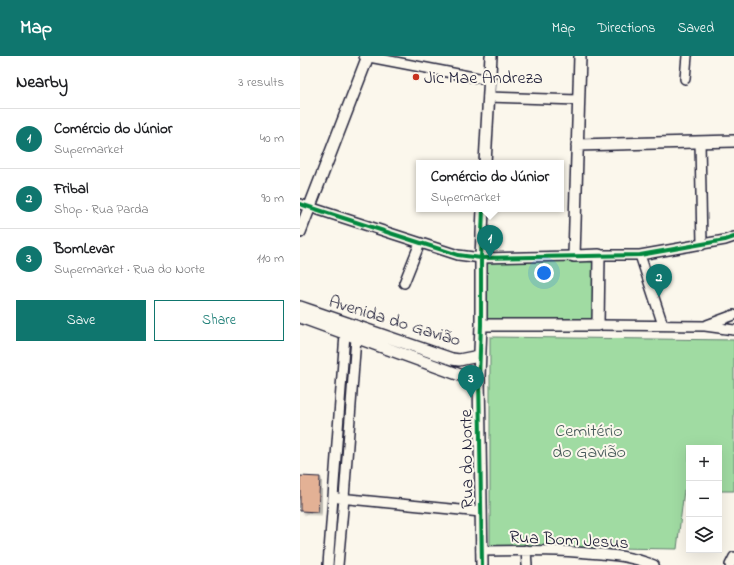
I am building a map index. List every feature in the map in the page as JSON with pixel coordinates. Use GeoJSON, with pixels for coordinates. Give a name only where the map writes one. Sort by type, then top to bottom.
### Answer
{"type":"FeatureCollection","features":[{"type":"Feature","properties":{"kind":"street"},"geometry":{"type":"LineString","coordinates":[[300,232],[305,205],[366,56],[489,80]]}},
{"type":"Feature","properties":{"kind":"street"},"geometry":{"type":"LineString","coordinates":[[485,160],[491,56]]}},
{"type":"Feature","properties":{"kind":"street"},"geometry":{"type":"LineString","coordinates":[[574,256],[580,56]]}},
{"type":"Feature","properties":{"kind":"street"},"geometry":{"type":"LineString","coordinates":[[686,79],[687,56]]}},
{"type":"Feature","properties":{"kind":"street"},"geometry":{"type":"LineString","coordinates":[[488,97],[578,100]]}},
{"type":"Feature","properties":{"kind":"street"},"geometry":{"type":"LineString","coordinates":[[577,145],[734,141]]}},
{"type":"Feature","properties":{"kind":"street"},"geometry":{"type":"LineString","coordinates":[[700,142],[702,245]]}},
{"type":"Feature","properties":{"kind":"street"},"geometry":{"type":"LineString","coordinates":[[305,205],[458,255],[481,258],[640,255],[702,245],[734,237]]}},
{"type":"Feature","properties":{"kind":"street","name":"Rua do Norte"},"geometry":{"type":"LineString","coordinates":[[482,565],[479,356],[483,212]]}},
{"type":"Feature","properties":{"kind":"street"},"geometry":{"type":"LineString","coordinates":[[404,283],[420,243]]}},
{"type":"Feature","properties":{"kind":"street"},"geometry":{"type":"LineString","coordinates":[[598,325],[599,255]]}},
{"type":"Feature","properties":{"kind":"street"},"geometry":{"type":"LineString","coordinates":[[640,255],[663,326]]}},
{"type":"Feature","properties":{"kind":"street","name":"Avenida do Gavião"},"geometry":{"type":"LineString","coordinates":[[300,307],[346,329]]}},
{"type":"Feature","properties":{"kind":"street"},"geometry":{"type":"LineString","coordinates":[[706,326],[734,315]]}},
{"type":"Feature","properties":{"kind":"street","name":"Avenida do Gavião"},"geometry":{"type":"LineString","coordinates":[[300,317],[346,329],[436,360],[460,374],[479,377]]}},
{"type":"Feature","properties":{"kind":"street"},"geometry":{"type":"LineString","coordinates":[[481,325],[706,326],[734,330]]}},
{"type":"Feature","properties":{"kind":"street"},"geometry":{"type":"LineString","coordinates":[[328,565],[346,329]]}},
{"type":"Feature","properties":{"kind":"street"},"geometry":{"type":"LineString","coordinates":[[338,565],[357,333]]}},
{"type":"Feature","properties":{"kind":"street","name":"Avenida do Gavião"},"geometry":{"type":"LineString","coordinates":[[436,360],[459,360],[479,356]]}},
{"type":"Feature","properties":{"kind":"street"},"geometry":{"type":"LineString","coordinates":[[340,394],[352,395]]}},
{"type":"Feature","properties":{"kind":"street"},"geometry":{"type":"LineString","coordinates":[[337,446],[348,447]]}},
{"type":"Feature","properties":{"kind":"street"},"geometry":{"type":"LineString","coordinates":[[333,497],[481,512]]}},
{"type":"Feature","properties":{"kind":"street"},"geometry":{"type":"LineString","coordinates":[[526,550],[528,565]]}},
{"type":"Feature","properties":{"kind":"street","name":"Rua Bom Jesus"},"geometry":{"type":"LineString","coordinates":[[481,551],[551,550],[636,558],[654,565]]}},
{"type":"Feature","properties":{"kind":"street"},"geometry":{"type":"LineString","coordinates":[[730,565],[734,557]]}},
{"type":"Feature","properties":{"kind":"green space"},"geometry":{"type":"Polygon","coordinates":[[[595,259],[593,319],[486,320],[484,263],[595,259]]]}},
{"type":"Feature","properties":{"kind":"green space","name":"Cemitério do Gavião"},"geometry":{"type":"Polygon","coordinates":[[[490,337],[734,340],[734,491],[722,491],[722,445],[686,445],[686,490],[684,490],[677,549],[490,546],[490,337]]]}},
{"type":"Feature","properties":{"kind":"building"},"geometry":{"type":"Polygon","coordinates":[[[300,476],[320,477],[318,512],[300,511],[300,476]]]}},
{"type":"Feature","properties":{"kind":"cycle path"},"geometry":{"type":"LineString","coordinates":[[300,204],[458,255],[481,258],[640,255],[725,240],[734,237]]}},
{"type":"Feature","properties":{"kind":"cycle path"},"geometry":{"type":"LineString","coordinates":[[482,565],[479,377],[483,212]]}},
{"type":"Feature","properties":{"kind":"place","name":"Jic Mae Andreza"},"geometry":{"type":"Point","coordinates":[416,77]}},
{"type":"Feature","properties":{"kind":"place","name":"Comércio do Júnior"},"geometry":{"type":"Point","coordinates":[490,258]}},
{"type":"Feature","properties":{"kind":"place","name":"Fribal"},"geometry":{"type":"Point","coordinates":[659,297]}},
{"type":"Feature","properties":{"kind":"place","name":"BomLevar"},"geometry":{"type":"Point","coordinates":[471,398]}}]}
